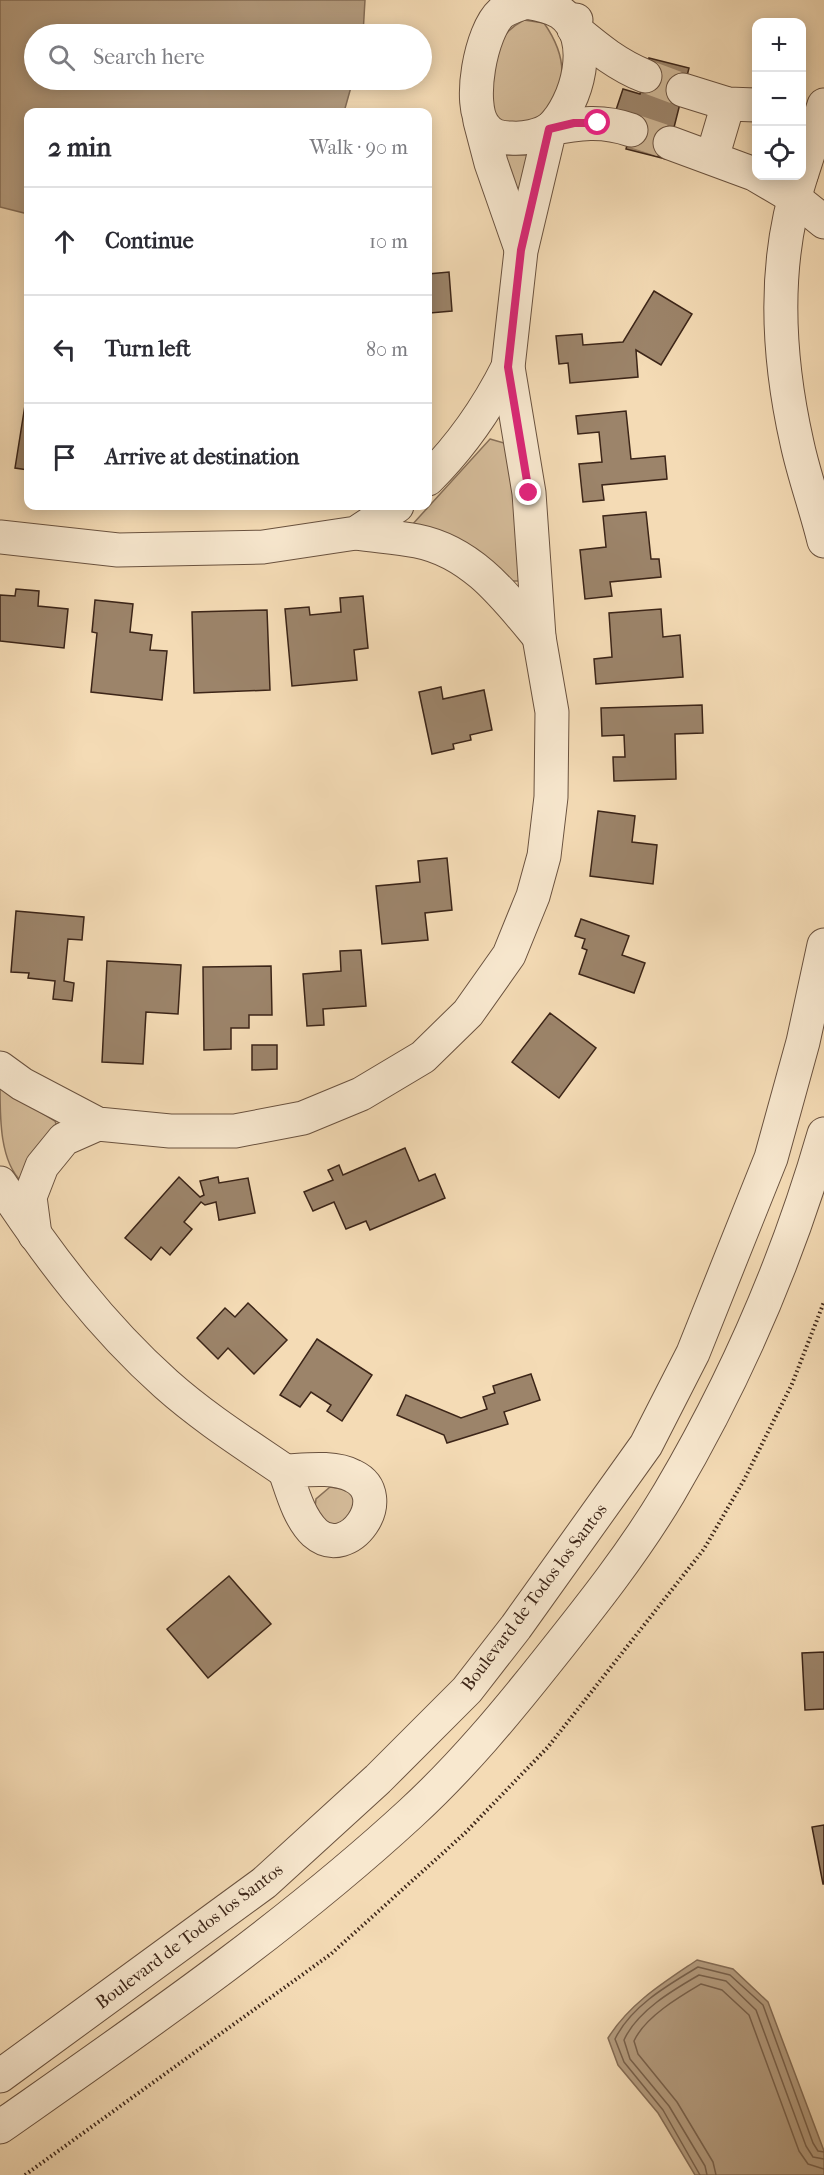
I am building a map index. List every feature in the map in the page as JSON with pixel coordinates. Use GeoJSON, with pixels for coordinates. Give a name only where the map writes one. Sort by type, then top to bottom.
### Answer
{"type":"FeatureCollection","features":[{"type":"Feature","properties":{"kind":"street"},"geometry":{"type":"LineString","coordinates":[[521,250],[490,163],[480,121],[476,90],[478,69],[489,34],[506,7],[526,2],[544,5],[562,13],[577,14],[624,68],[645,76]]}},
{"type":"Feature","properties":{"kind":"street"},"geometry":{"type":"LineString","coordinates":[[0,1068],[22,1084],[98,1124],[170,1131],[234,1131],[303,1118],[361,1094],[423,1057],[468,1012],[508,955],[533,896],[544,856],[551,797],[552,712],[539,637],[529,493],[508,367],[521,250],[549,129],[565,111],[573,92],[579,67],[577,14]]}},
{"type":"Feature","properties":{"kind":"street"},"geometry":{"type":"LineString","coordinates":[[683,90],[742,105],[712,158]]}},
{"type":"Feature","properties":{"kind":"street"},"geometry":{"type":"LineString","coordinates":[[806,103],[824,99]]}},
{"type":"Feature","properties":{"kind":"street"},"geometry":{"type":"LineString","coordinates":[[824,105],[799,182],[785,235],[780,296],[783,372],[797,445],[824,541]]}},
{"type":"Feature","properties":{"kind":"street"},"geometry":{"type":"LineString","coordinates":[[480,121],[489,132],[501,138],[518,139],[574,123],[598,123],[631,130]]}},
{"type":"Feature","properties":{"kind":"street"},"geometry":{"type":"LineString","coordinates":[[670,143],[754,174],[799,182],[824,222]]}},
{"type":"Feature","properties":{"kind":"street"},"geometry":{"type":"LineString","coordinates":[[432,475],[451,456],[492,398],[508,367]]}},
{"type":"Feature","properties":{"kind":"street"},"geometry":{"type":"LineString","coordinates":[[356,534],[391,510]]}},
{"type":"Feature","properties":{"kind":"street"},"geometry":{"type":"LineString","coordinates":[[0,537],[118,550],[263,547],[356,534],[419,541],[463,559],[495,584],[539,637]]}},
{"type":"Feature","properties":{"kind":"street","name":"Boulevard de Todos los Santos"},"geometry":{"type":"LineString","coordinates":[[0,2076],[264,1883],[378,1779],[467,1690],[523,1617],[645,1445],[693,1353],[771,1158],[803,1042],[824,945]]}},
{"type":"Feature","properties":{"kind":"street"},"geometry":{"type":"LineString","coordinates":[[35,1237],[30,1197],[42,1166],[64,1139],[98,1124]]}},
{"type":"Feature","properties":{"kind":"street"},"geometry":{"type":"LineString","coordinates":[[0,2127],[278,1928],[413,1811],[501,1720],[608,1584],[668,1495],[723,1393],[775,1277],[812,1176],[824,1134]]}},
{"type":"Feature","properties":{"kind":"street"},"geometry":{"type":"LineString","coordinates":[[0,1183],[35,1237],[99,1317],[166,1383],[210,1420],[285,1471]]}},
{"type":"Feature","properties":{"kind":"shaded area"},"geometry":{"type":"Polygon","coordinates":[[[524,20],[544,23],[559,54],[562,69],[561,83],[556,96],[537,120],[522,131],[489,117],[488,88],[496,49],[502,38],[524,20]]]}},
{"type":"Feature","properties":{"kind":"shaded area"},"geometry":{"type":"Polygon","coordinates":[[[498,155],[530,155],[516,198],[498,155]]]}},
{"type":"Feature","properties":{"kind":"shaded area"},"geometry":{"type":"Polygon","coordinates":[[[490,439],[511,445],[528,581],[509,581],[411,526],[426,510],[432,510],[432,503],[490,439]]]}},
{"type":"Feature","properties":{"kind":"shaded area"},"geometry":{"type":"Polygon","coordinates":[[[0,1087],[55,1121],[60,1134],[22,1182],[9,1163],[5,1152],[1,1126],[0,1087]]]}},
{"type":"Feature","properties":{"kind":"shaded area"},"geometry":{"type":"Polygon","coordinates":[[[330,1487],[348,1490],[359,1504],[342,1533],[314,1516],[316,1499],[330,1487]]]}},
{"type":"Feature","properties":{"kind":"water"},"geometry":{"type":"Polygon","coordinates":[[[0,0],[365,0],[364,24],[24,24],[24,90],[350,90],[345,108],[24,108],[24,213],[0,207],[0,0]]]}},
{"type":"Feature","properties":{"kind":"water"},"geometry":{"type":"Polygon","coordinates":[[[697,1960],[733,1969],[768,2002],[824,2151],[824,2175],[695,2175],[658,2113],[618,2065],[608,2038],[626,2014],[648,1994],[697,1960]]]}},
{"type":"Feature","properties":{"kind":"building"},"geometry":{"type":"Polygon","coordinates":[[[649,58],[689,68],[666,159],[626,149],[635,116],[616,110],[623,89],[640,94],[649,58]]]}},
{"type":"Feature","properties":{"kind":"building"},"geometry":{"type":"Polygon","coordinates":[[[449,272],[452,311],[432,313],[432,274],[449,272]]]}},
{"type":"Feature","properties":{"kind":"building"},"geometry":{"type":"Polygon","coordinates":[[[654,291],[692,314],[661,365],[636,350],[638,377],[570,383],[568,363],[559,364],[556,336],[582,334],[583,345],[623,342],[654,291]]]}},
{"type":"Feature","properties":{"kind":"building"},"geometry":{"type":"Polygon","coordinates":[[[626,411],[631,459],[665,456],[667,479],[602,485],[604,500],[583,502],[579,464],[602,462],[599,432],[578,434],[576,416],[626,411]]]}},
{"type":"Feature","properties":{"kind":"building"},"geometry":{"type":"Polygon","coordinates":[[[24,412],[24,469],[15,468],[24,412]]]}},
{"type":"Feature","properties":{"kind":"building"},"geometry":{"type":"Polygon","coordinates":[[[646,512],[651,559],[659,559],[661,577],[610,582],[612,596],[585,599],[580,550],[606,547],[603,516],[646,512]]]}},
{"type":"Feature","properties":{"kind":"building"},"geometry":{"type":"Polygon","coordinates":[[[16,589],[39,591],[38,606],[68,609],[64,648],[0,641],[0,595],[15,596],[16,589]]]}},
{"type":"Feature","properties":{"kind":"building"},"geometry":{"type":"Polygon","coordinates":[[[363,596],[368,648],[354,650],[357,680],[292,686],[285,609],[309,607],[310,615],[341,612],[340,598],[363,596]]]}},
{"type":"Feature","properties":{"kind":"building"},"geometry":{"type":"Polygon","coordinates":[[[95,600],[133,604],[130,632],[152,635],[150,650],[167,651],[162,700],[91,692],[97,633],[92,632],[95,600]]]}},
{"type":"Feature","properties":{"kind":"building"},"geometry":{"type":"Polygon","coordinates":[[[661,609],[663,637],[680,635],[683,677],[596,684],[594,659],[612,657],[609,613],[661,609]]]}},
{"type":"Feature","properties":{"kind":"building"},"geometry":{"type":"Polygon","coordinates":[[[267,610],[270,690],[194,693],[192,612],[267,610]]]}},
{"type":"Feature","properties":{"kind":"building"},"geometry":{"type":"Polygon","coordinates":[[[441,687],[443,699],[484,690],[492,730],[470,735],[471,740],[453,744],[454,749],[432,754],[419,692],[441,687]]]}},
{"type":"Feature","properties":{"kind":"building"},"geometry":{"type":"Polygon","coordinates":[[[702,705],[703,733],[675,734],[676,779],[614,781],[613,757],[625,757],[624,735],[602,736],[601,708],[702,705]]]}},
{"type":"Feature","properties":{"kind":"building"},"geometry":{"type":"Polygon","coordinates":[[[598,811],[635,816],[632,842],[657,845],[653,884],[590,876],[598,811]]]}},
{"type":"Feature","properties":{"kind":"building"},"geometry":{"type":"Polygon","coordinates":[[[447,858],[452,910],[425,913],[428,940],[382,944],[376,886],[420,882],[418,861],[447,858]]]}},
{"type":"Feature","properties":{"kind":"building"},"geometry":{"type":"Polygon","coordinates":[[[16,911],[84,917],[82,940],[68,939],[64,981],[74,983],[72,1001],[53,999],[55,981],[28,978],[29,973],[11,972],[16,911]]]}},
{"type":"Feature","properties":{"kind":"building"},"geometry":{"type":"Polygon","coordinates":[[[581,919],[629,936],[622,955],[645,963],[634,993],[579,974],[587,950],[582,948],[585,939],[575,936],[581,919]]]}},
{"type":"Feature","properties":{"kind":"building"},"geometry":{"type":"Polygon","coordinates":[[[361,950],[366,1006],[323,1009],[324,1025],[307,1026],[303,974],[341,971],[340,951],[361,950]]]}},
{"type":"Feature","properties":{"kind":"building"},"geometry":{"type":"Polygon","coordinates":[[[107,961],[181,965],[178,1014],[146,1012],[143,1064],[102,1062],[107,961]]]}},
{"type":"Feature","properties":{"kind":"building"},"geometry":{"type":"Polygon","coordinates":[[[271,966],[272,1015],[249,1015],[249,1028],[231,1028],[231,1049],[204,1050],[203,967],[271,966]]]}},
{"type":"Feature","properties":{"kind":"building"},"geometry":{"type":"Polygon","coordinates":[[[550,1013],[596,1048],[559,1098],[512,1062],[550,1013]]]}},
{"type":"Feature","properties":{"kind":"building"},"geometry":{"type":"Polygon","coordinates":[[[252,1045],[277,1045],[277,1069],[252,1070],[252,1045]]]}},
{"type":"Feature","properties":{"kind":"building"},"geometry":{"type":"Polygon","coordinates":[[[405,1148],[419,1181],[435,1174],[445,1198],[370,1230],[366,1221],[346,1229],[334,1202],[313,1211],[304,1192],[333,1180],[328,1170],[339,1165],[343,1175],[405,1148]]]}},
{"type":"Feature","properties":{"kind":"building"},"geometry":{"type":"Polygon","coordinates":[[[179,1177],[200,1197],[204,1195],[200,1181],[218,1177],[219,1183],[248,1178],[255,1213],[219,1220],[216,1202],[205,1205],[201,1202],[184,1222],[192,1229],[170,1255],[161,1247],[151,1260],[125,1238],[179,1177]]]}},
{"type":"Feature","properties":{"kind":"building"},"geometry":{"type":"Polygon","coordinates":[[[248,1303],[287,1340],[254,1374],[228,1348],[218,1359],[197,1338],[225,1308],[235,1317],[248,1303]]]}},
{"type":"Feature","properties":{"kind":"building"},"geometry":{"type":"Polygon","coordinates":[[[317,1339],[372,1375],[342,1421],[327,1411],[331,1405],[311,1392],[300,1407],[280,1395],[317,1339]]]}},
{"type":"Feature","properties":{"kind":"building"},"geometry":{"type":"Polygon","coordinates":[[[531,1374],[540,1400],[504,1412],[508,1424],[447,1443],[444,1435],[397,1415],[406,1395],[461,1418],[487,1409],[483,1397],[495,1393],[493,1386],[531,1374]]]}},
{"type":"Feature","properties":{"kind":"building"},"geometry":{"type":"Polygon","coordinates":[[[229,1576],[271,1624],[208,1678],[167,1629],[229,1576]]]}},
{"type":"Feature","properties":{"kind":"building"},"geometry":{"type":"Polygon","coordinates":[[[824,1652],[824,1709],[805,1710],[802,1653],[824,1652]]]}},
{"type":"Feature","properties":{"kind":"building"},"geometry":{"type":"Polygon","coordinates":[[[824,1825],[824,1884],[823,1884],[812,1827],[824,1825]]]}},
{"type":"Feature","properties":{"kind":"tunnel"},"geometry":{"type":"LineString","coordinates":[[645,76],[683,90]]}},
{"type":"Feature","properties":{"kind":"tunnel"},"geometry":{"type":"LineString","coordinates":[[631,130],[670,143]]}},
{"type":"Feature","properties":{"kind":"route"},"geometry":{"type":"LineString","coordinates":[[529,493],[508,367],[521,250],[549,129],[574,123],[598,123]]}}]}
